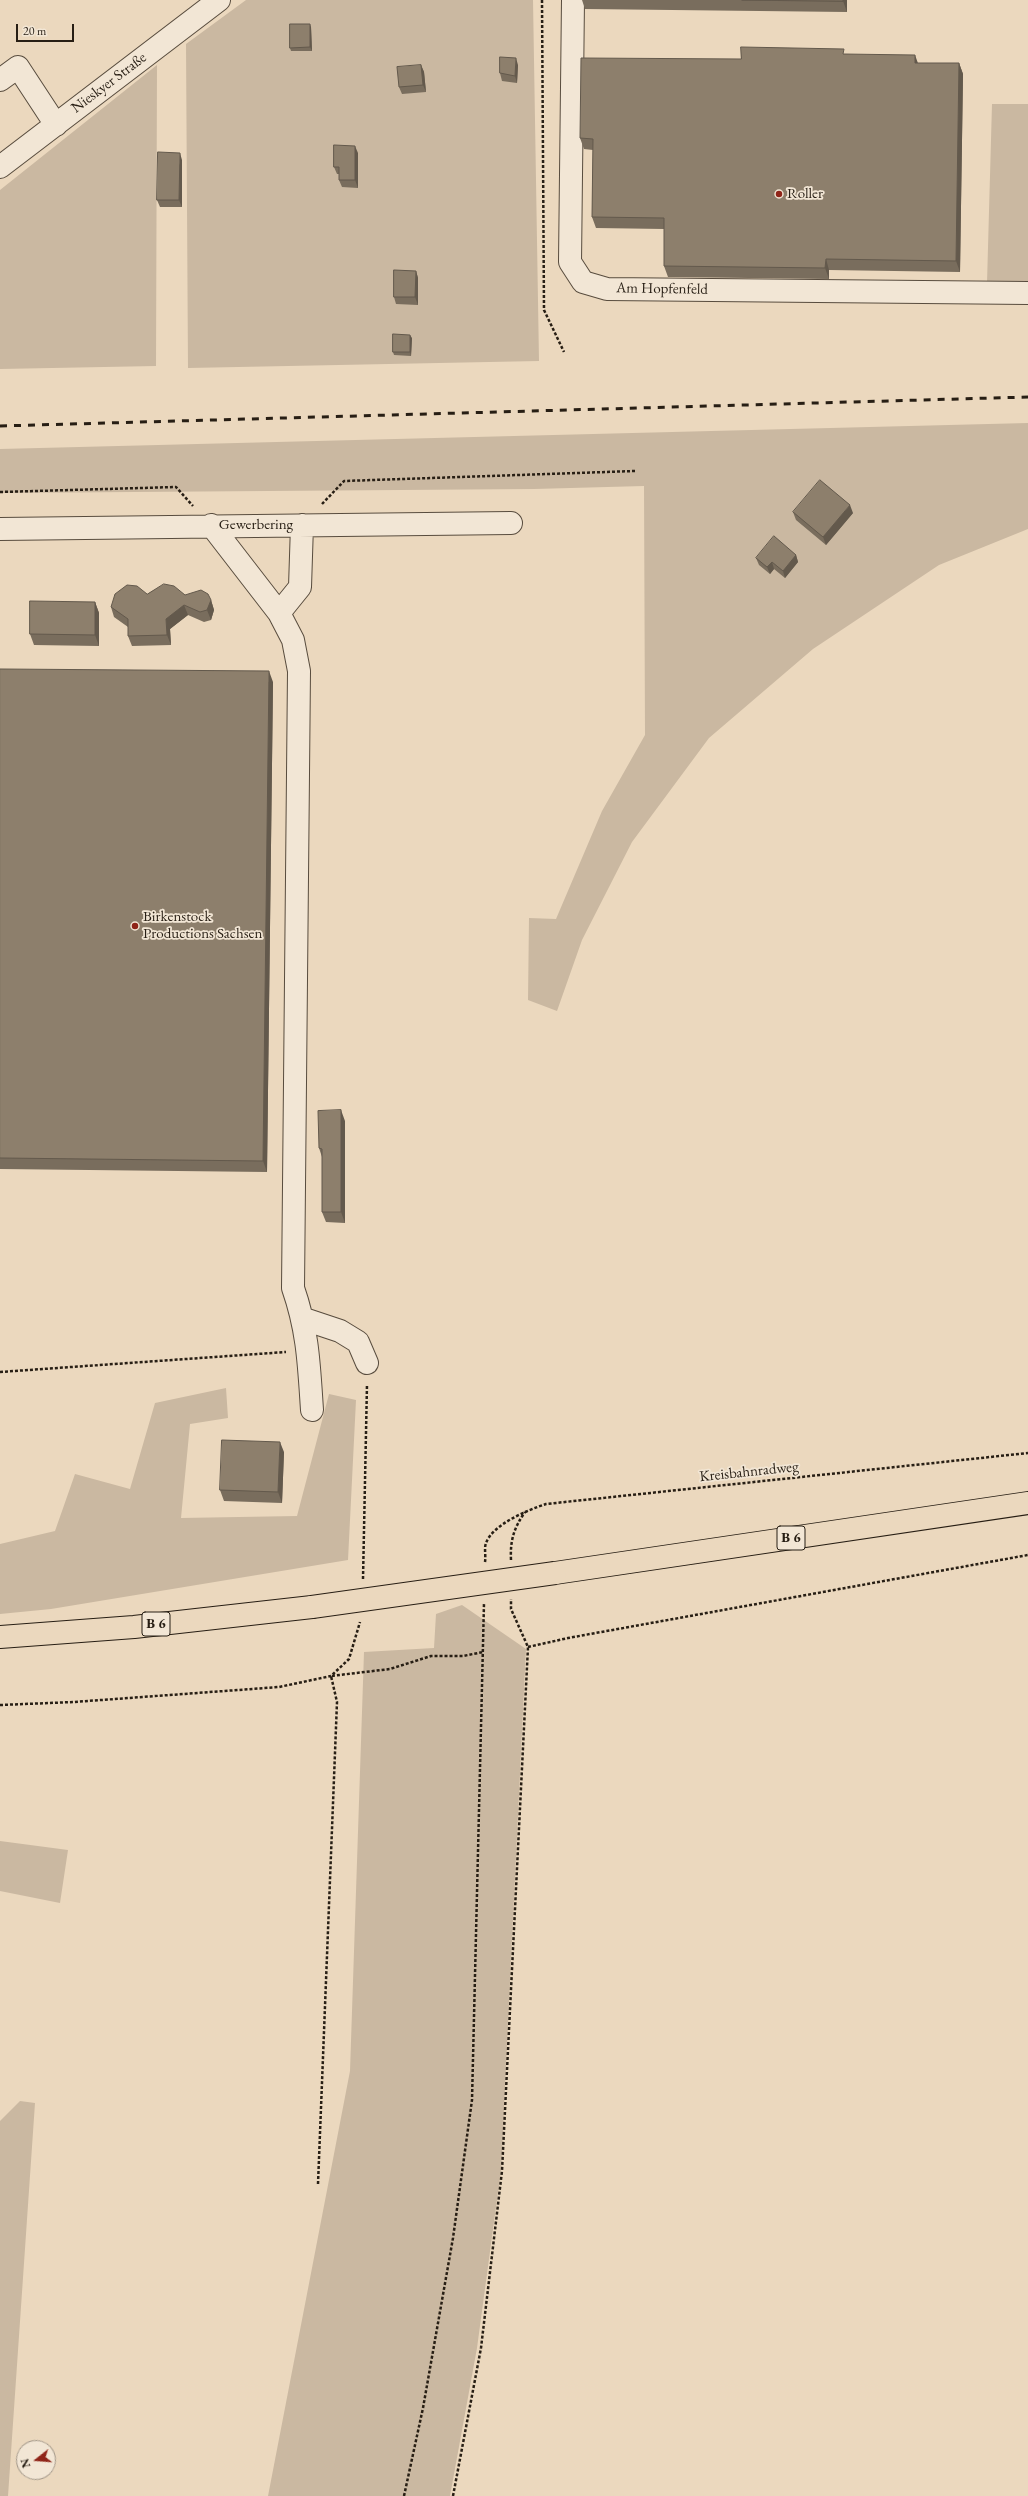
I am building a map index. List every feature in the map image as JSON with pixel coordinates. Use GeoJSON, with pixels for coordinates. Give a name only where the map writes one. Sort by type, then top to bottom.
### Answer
{"type":"FeatureCollection","features":[{"type":"Feature","properties":{"kind":"main road","name":"B 6"},"geometry":{"type":"LineString","coordinates":[[0,1637],[134,1627],[312,1607],[555,1573],[1028,1503]]}},
{"type":"Feature","properties":{"kind":"street","name":"Nieskyer Straße"},"geometry":{"type":"LineString","coordinates":[[0,167],[219,0]]}},
{"type":"Feature","properties":{"kind":"street","name":"Am Hopfenfeld"},"geometry":{"type":"LineString","coordinates":[[573,0],[570,262],[583,282],[607,289],[1028,293]]}},
{"type":"Feature","properties":{"kind":"street"},"geometry":{"type":"LineString","coordinates":[[0,80],[18,67],[56,125]]}},
{"type":"Feature","properties":{"kind":"street","name":"Gewerbering"},"geometry":{"type":"LineString","coordinates":[[0,529],[511,522]]}},
{"type":"Feature","properties":{"kind":"street"},"geometry":{"type":"LineString","coordinates":[[211,525],[279,612],[293,640],[299,671],[293,1288],[304,1319],[309,1350],[312,1410]]}},
{"type":"Feature","properties":{"kind":"street"},"geometry":{"type":"LineString","coordinates":[[279,612],[300,587],[302,525]]}},
{"type":"Feature","properties":{"kind":"street"},"geometry":{"type":"LineString","coordinates":[[304,1319],[340,1330],[358,1342],[367,1363]]}},
{"type":"Feature","properties":{"kind":"path"},"geometry":{"type":"LineString","coordinates":[[542,0],[544,310],[564,352]]}},
{"type":"Feature","properties":{"kind":"path"},"geometry":{"type":"LineString","coordinates":[[302,525],[344,481],[635,471]]}},
{"type":"Feature","properties":{"kind":"path"},"geometry":{"type":"LineString","coordinates":[[0,492],[176,487],[211,525]]}},
{"type":"Feature","properties":{"kind":"path"},"geometry":{"type":"LineString","coordinates":[[0,1372],[309,1350]]}},
{"type":"Feature","properties":{"kind":"path","name":"Kreisbahnradweg"},"geometry":{"type":"LineString","coordinates":[[485,1567],[486,1543],[494,1531],[526,1510],[546,1504],[1028,1453]]}},
{"type":"Feature","properties":{"kind":"path"},"geometry":{"type":"LineString","coordinates":[[453,2496],[481,2348],[502,2171],[528,1648],[568,1638],[1028,1555]]}},
{"type":"Feature","properties":{"kind":"path"},"geometry":{"type":"LineString","coordinates":[[404,2496],[423,2408],[454,2238],[472,2100],[484,1598]]}},
{"type":"Feature","properties":{"kind":"path"},"geometry":{"type":"LineString","coordinates":[[318,2184],[337,1702],[331,1676],[390,1669],[431,1656],[463,1656],[483,1652]]}},
{"type":"Feature","properties":{"kind":"shaded area"},"geometry":{"type":"Polygon","coordinates":[[[246,0],[533,0],[539,361],[188,368],[186,44],[246,0]]]}},
{"type":"Feature","properties":{"kind":"shaded area"},"geometry":{"type":"Polygon","coordinates":[[[157,65],[156,366],[0,369],[0,190],[157,65]]]}},
{"type":"Feature","properties":{"kind":"shaded area"},"geometry":{"type":"Polygon","coordinates":[[[992,104],[1028,104],[1028,284],[987,283],[992,104]]]}},
{"type":"Feature","properties":{"kind":"shaded area"},"geometry":{"type":"Polygon","coordinates":[[[1028,423],[1028,529],[939,565],[813,649],[709,738],[632,842],[582,940],[557,1011],[528,1000],[529,918],[556,919],[602,811],[645,735],[644,486],[534,489],[0,493],[0,449],[1028,423]]]}},
{"type":"Feature","properties":{"kind":"shaded area"},"geometry":{"type":"Polygon","coordinates":[[[226,1388],[228,1418],[190,1424],[181,1518],[297,1516],[329,1394],[356,1400],[348,1560],[51,1609],[0,1614],[0,1544],[55,1531],[75,1474],[130,1489],[155,1403],[226,1388]]]}},
{"type":"Feature","properties":{"kind":"shaded area"},"geometry":{"type":"Polygon","coordinates":[[[462,1605],[526,1649],[501,2170],[477,2348],[450,2496],[268,2496],[350,2071],[364,1652],[434,1648],[436,1614],[462,1605]]]}},
{"type":"Feature","properties":{"kind":"shaded area"},"geometry":{"type":"Polygon","coordinates":[[[0,1841],[68,1850],[60,1903],[0,1891],[0,1841]]]}},
{"type":"Feature","properties":{"kind":"shaded area"},"geometry":{"type":"Polygon","coordinates":[[[20,2101],[35,2103],[8,2496],[0,2496],[0,2121],[20,2101]]]}},
{"type":"Feature","properties":{"kind":"building"},"geometry":{"type":"Polygon","coordinates":[[[742,0],[843,0],[843,1],[742,0]]]}},
{"type":"Feature","properties":{"kind":"building"},"geometry":{"type":"Polygon","coordinates":[[[290,24],[310,24],[310,47],[290,48],[290,24]]]}},
{"type":"Feature","properties":{"kind":"building","name":"Roller"},"geometry":{"type":"Polygon","coordinates":[[[741,47],[844,49],[843,54],[915,55],[915,63],[959,63],[956,261],[826,259],[825,268],[664,266],[664,218],[592,217],[593,139],[580,138],[581,58],[741,59],[741,47]]]}},
{"type":"Feature","properties":{"kind":"building"},"geometry":{"type":"Polygon","coordinates":[[[500,57],[516,58],[515,76],[500,73],[500,57]]]}},
{"type":"Feature","properties":{"kind":"building"},"geometry":{"type":"Polygon","coordinates":[[[421,65],[423,85],[399,87],[397,67],[421,65]]]}},
{"type":"Feature","properties":{"kind":"building"},"geometry":{"type":"Polygon","coordinates":[[[334,145],[355,146],[355,180],[339,180],[339,167],[334,167],[334,145]]]}},
{"type":"Feature","properties":{"kind":"building"},"geometry":{"type":"Polygon","coordinates":[[[158,152],[180,153],[179,200],[157,200],[158,152]]]}},
{"type":"Feature","properties":{"kind":"building"},"geometry":{"type":"Polygon","coordinates":[[[394,270],[416,271],[415,297],[394,297],[394,270]]]}},
{"type":"Feature","properties":{"kind":"building"},"geometry":{"type":"Polygon","coordinates":[[[393,334],[410,335],[410,352],[393,352],[393,334]]]}},
{"type":"Feature","properties":{"kind":"building"},"geometry":{"type":"Polygon","coordinates":[[[820,480],[850,505],[823,537],[793,512],[820,480]]]}},
{"type":"Feature","properties":{"kind":"building"},"geometry":{"type":"Polygon","coordinates":[[[774,536],[796,555],[783,571],[772,562],[767,567],[756,558],[774,536]]]}},
{"type":"Feature","properties":{"kind":"building"},"geometry":{"type":"Polygon","coordinates":[[[164,584],[174,586],[185,595],[201,590],[208,594],[211,600],[207,610],[200,612],[184,605],[166,619],[167,635],[128,636],[128,619],[111,607],[115,594],[127,585],[137,586],[147,594],[164,584]]]}},
{"type":"Feature","properties":{"kind":"building"},"geometry":{"type":"Polygon","coordinates":[[[30,601],[95,602],[95,635],[30,634],[30,601]]]}},
{"type":"Feature","properties":{"kind":"building","name":"Birkenstock Productions Sachsen"},"geometry":{"type":"Polygon","coordinates":[[[0,669],[269,671],[263,1161],[0,1158],[0,669]]]}},
{"type":"Feature","properties":{"kind":"building"},"geometry":{"type":"Polygon","coordinates":[[[341,1110],[341,1212],[322,1212],[322,1149],[319,1148],[318,1111],[341,1110]]]}},
{"type":"Feature","properties":{"kind":"building"},"geometry":{"type":"Polygon","coordinates":[[[222,1440],[280,1442],[278,1492],[220,1490],[222,1440]]]}},
{"type":"Feature","properties":{"kind":"railway"},"geometry":{"type":"LineString","coordinates":[[0,426],[1028,397]]}},
{"type":"Feature","properties":{"kind":"place","name":"Roller"},"geometry":{"type":"Point","coordinates":[779,194]}},
{"type":"Feature","properties":{"kind":"place","name":"Birkenstock Productions Sachsen"},"geometry":{"type":"Point","coordinates":[135,926]}}]}
